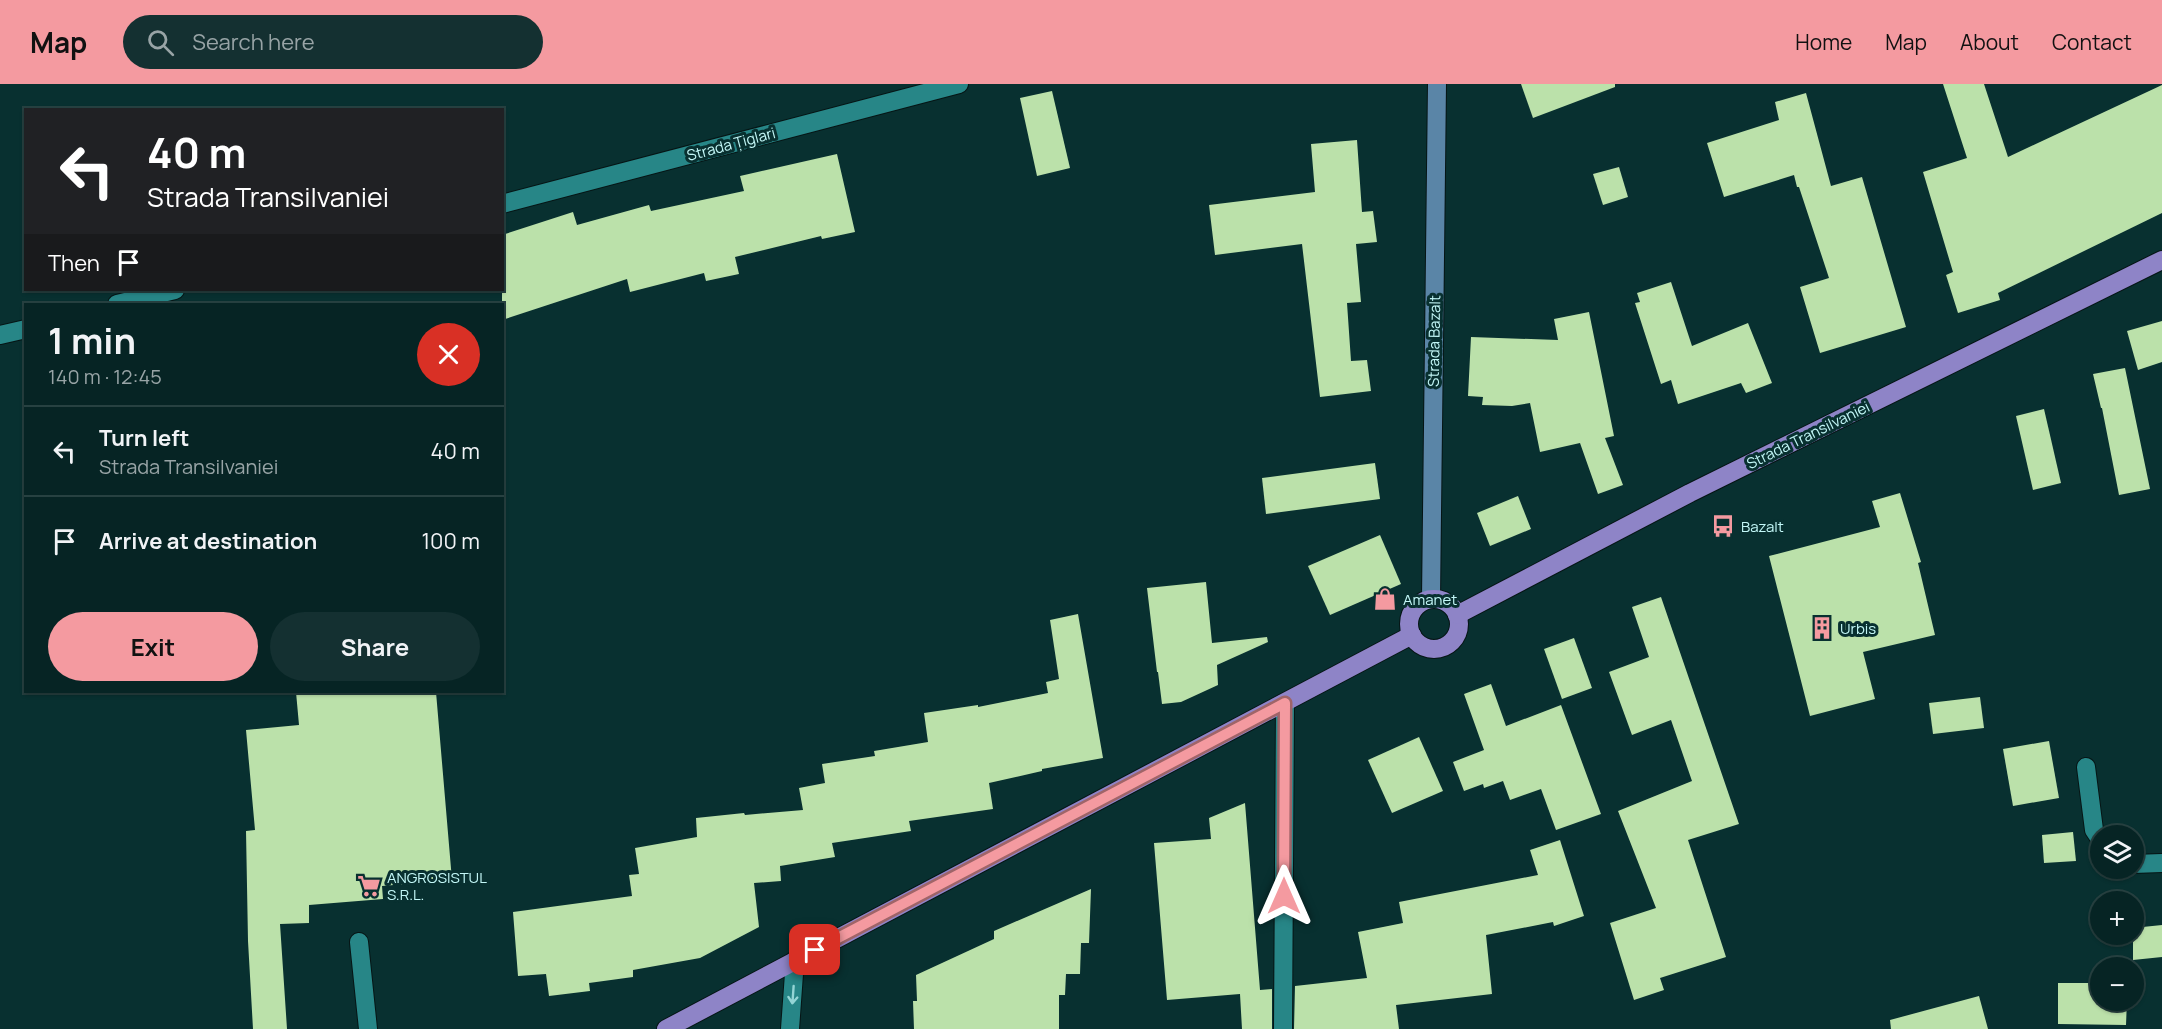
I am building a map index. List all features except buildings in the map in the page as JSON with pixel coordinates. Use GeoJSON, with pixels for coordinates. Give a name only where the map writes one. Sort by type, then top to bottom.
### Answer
{"type":"FeatureCollection","features":[{"type":"Feature","properties":{"kind":"main road","name":"Strada Bazalt"},"geometry":{"type":"LineString","coordinates":[[1431,599],[1437,84]]}},
{"type":"Feature","properties":{"kind":"main road","name":"Strada Transilvaniei"},"geometry":{"type":"LineString","coordinates":[[1457,615],[1690,493],[2162,260]]}},
{"type":"Feature","properties":{"kind":"main road"},"geometry":{"type":"LineString","coordinates":[[1431,599],[1447,602],[1457,615],[1457,631],[1454,638],[1440,648],[1423,646],[1412,635],[1410,619],[1412,612],[1424,601],[1431,599]]}},
{"type":"Feature","properties":{"kind":"main road"},"geometry":{"type":"LineString","coordinates":[[666,1029],[1412,635]]}},
{"type":"Feature","properties":{"kind":"street","name":"Strada Țiglari"},"geometry":{"type":"LineString","coordinates":[[504,203],[959,84]]}},
{"type":"Feature","properties":{"kind":"street"},"geometry":{"type":"LineString","coordinates":[[121,303],[171,291]]}},
{"type":"Feature","properties":{"kind":"street"},"geometry":{"type":"LineString","coordinates":[[0,335],[24,329]]}},
{"type":"Feature","properties":{"kind":"street"},"geometry":{"type":"LineString","coordinates":[[1283,1029],[1285,703]]}},
{"type":"Feature","properties":{"kind":"street"},"geometry":{"type":"LineString","coordinates":[[2086,766],[2093,825]]}},
{"type":"Feature","properties":{"kind":"street"},"geometry":{"type":"LineString","coordinates":[[2144,864],[2162,863]]}},
{"type":"Feature","properties":{"kind":"street"},"geometry":{"type":"LineString","coordinates":[[359,942],[368,1029]]}},
{"type":"Feature","properties":{"kind":"street"},"geometry":{"type":"LineString","coordinates":[[790,1029],[795,960]]}},
{"type":"Feature","properties":{"kind":"place","name":"Bazalt"},"geometry":{"type":"Point","coordinates":[1723,526]}},
{"type":"Feature","properties":{"kind":"place","name":"Amanet"},"geometry":{"type":"Point","coordinates":[1385,599]}},
{"type":"Feature","properties":{"kind":"place","name":"Urbis"},"geometry":{"type":"Point","coordinates":[1822,628]}},
{"type":"Feature","properties":{"kind":"place","name":"ANGROSISTUL S.R.L."},"geometry":{"type":"Point","coordinates":[369,886]}},
{"type":"Feature","properties":{"kind":"route"},"geometry":{"type":"LineString","coordinates":[[815,950],[1285,703],[1284,896]]}}]}
